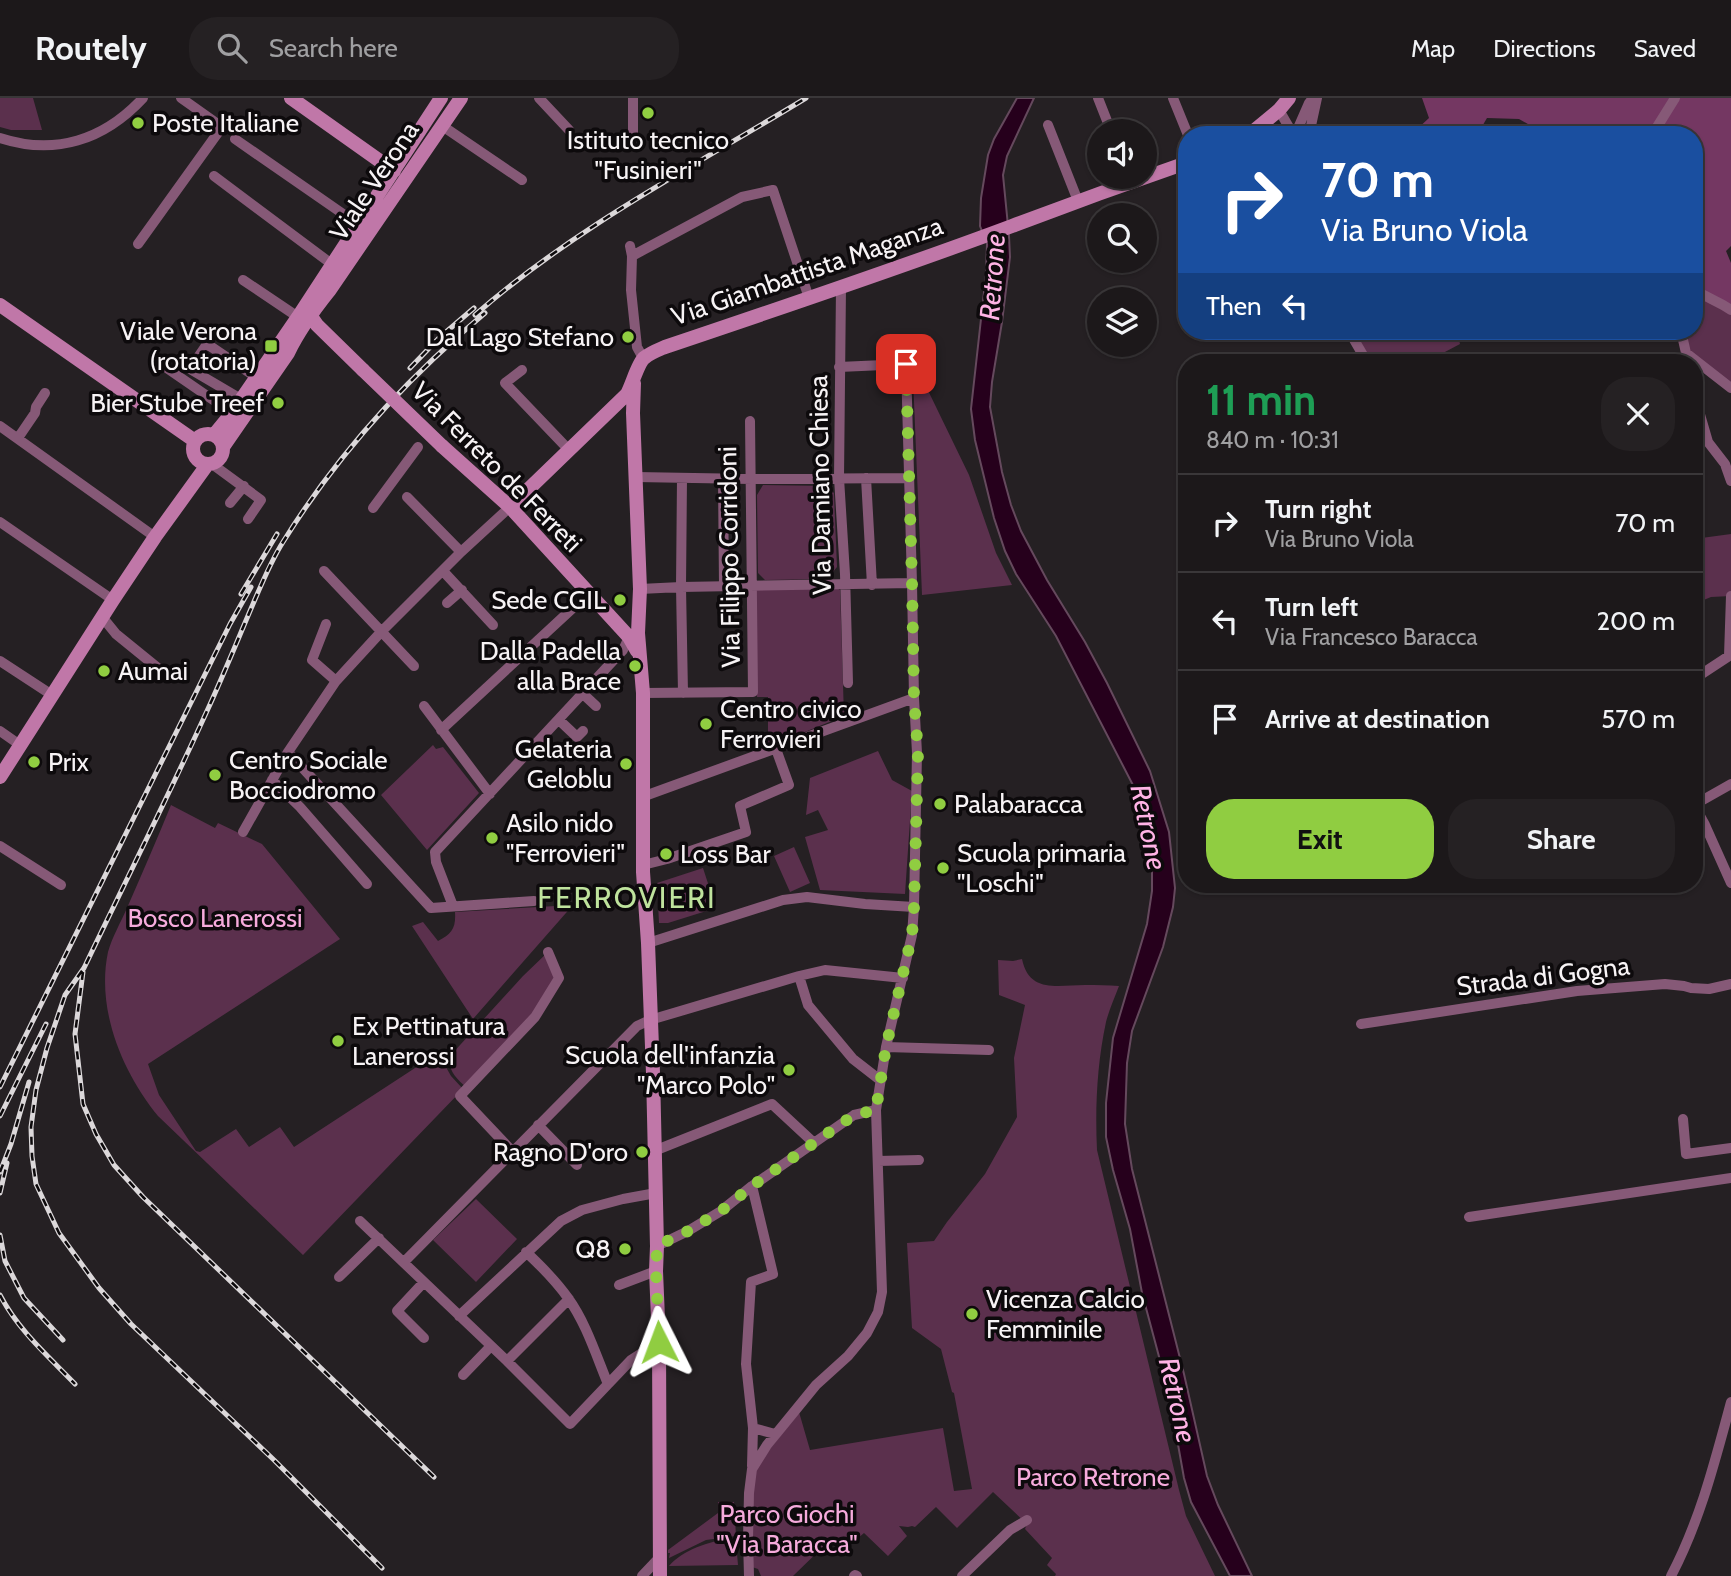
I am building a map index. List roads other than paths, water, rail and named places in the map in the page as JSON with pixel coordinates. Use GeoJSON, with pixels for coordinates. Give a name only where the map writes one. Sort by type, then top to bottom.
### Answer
{"type":"FeatureCollection","features":[{"type":"Feature","properties":{"kind":"main road"},"geometry":{"type":"LineString","coordinates":[[291,98],[394,171]]}},
{"type":"Feature","properties":{"kind":"main road","name":"Viale Verona"},"geometry":{"type":"LineString","coordinates":[[331,339],[321,316],[321,309],[324,288],[333,265],[441,98]]}},
{"type":"Feature","properties":{"kind":"main road","name":"Viale Verona"},"geometry":{"type":"LineString","coordinates":[[324,288],[461,98]]}},
{"type":"Feature","properties":{"kind":"main road"},"geometry":{"type":"LineString","coordinates":[[1260,126],[1289,98]]}},
{"type":"Feature","properties":{"kind":"main road","name":"Via Giambattista Maganza"},"geometry":{"type":"LineString","coordinates":[[1157,171],[1178,165]]}},
{"type":"Feature","properties":{"kind":"main road","name":"Via Giambattista Maganza"},"geometry":{"type":"LineString","coordinates":[[643,358],[665,347],[1012,226],[1107,189]]}},
{"type":"Feature","properties":{"kind":"main road"},"geometry":{"type":"LineString","coordinates":[[0,778],[113,600],[206,463],[222,456],[219,441],[232,413],[256,377],[308,312],[308,306],[324,288]]}},
{"type":"Feature","properties":{"kind":"main road"},"geometry":{"type":"LineString","coordinates":[[0,305],[195,440]]}},
{"type":"Feature","properties":{"kind":"main road"},"geometry":{"type":"LineString","coordinates":[[289,353],[304,316]]}},
{"type":"Feature","properties":{"kind":"main road","name":"Via Ferreto de Ferreti"},"geometry":{"type":"LineString","coordinates":[[304,316],[317,325],[442,446],[510,507],[588,594],[633,635],[639,656],[643,693]]}},
{"type":"Feature","properties":{"kind":"main road"},"geometry":{"type":"LineString","coordinates":[[219,441],[309,330],[317,330],[331,339]]}},
{"type":"Feature","properties":{"kind":"main road"},"geometry":{"type":"LineString","coordinates":[[633,635],[640,589],[634,383],[643,358]]}},
{"type":"Feature","properties":{"kind":"main road"},"geometry":{"type":"LineString","coordinates":[[510,507],[612,410],[634,383]]}},
{"type":"Feature","properties":{"kind":"main road"},"geometry":{"type":"LineString","coordinates":[[612,410],[626,409],[633,413]]}},
{"type":"Feature","properties":{"kind":"main road"},"geometry":{"type":"LineString","coordinates":[[206,463],[194,457],[192,450],[195,440],[205,434],[219,441]]}},
{"type":"Feature","properties":{"kind":"main road"},"geometry":{"type":"LineString","coordinates":[[643,693],[643,869],[653,1073],[659,1342],[660,1576]]}},
{"type":"Feature","properties":{"kind":"street"},"geometry":{"type":"LineString","coordinates":[[1,141],[56,146],[83,140],[107,128],[132,110],[143,98]]}},
{"type":"Feature","properties":{"kind":"street"},"geometry":{"type":"LineString","coordinates":[[138,244],[222,127],[181,98]]}},
{"type":"Feature","properties":{"kind":"street"},"geometry":{"type":"LineString","coordinates":[[539,98],[569,130]]}},
{"type":"Feature","properties":{"kind":"street"},"geometry":{"type":"LineString","coordinates":[[633,98],[633,134]]}},
{"type":"Feature","properties":{"kind":"street"},"geometry":{"type":"LineString","coordinates":[[1098,98],[1106,119]]}},
{"type":"Feature","properties":{"kind":"street"},"geometry":{"type":"LineString","coordinates":[[1173,98],[1184,126]]}},
{"type":"Feature","properties":{"kind":"street"},"geometry":{"type":"LineString","coordinates":[[1298,126],[1309,103],[1315,98]]}},
{"type":"Feature","properties":{"kind":"street"},"geometry":{"type":"LineString","coordinates":[[1310,126],[1315,98]]}},
{"type":"Feature","properties":{"kind":"street"},"geometry":{"type":"LineString","coordinates":[[1658,126],[1675,98]]}},
{"type":"Feature","properties":{"kind":"street"},"geometry":{"type":"LineString","coordinates":[[1279,110],[1289,126]]}},
{"type":"Feature","properties":{"kind":"street"},"geometry":{"type":"LineString","coordinates":[[1265,122],[1269,126]]}},
{"type":"Feature","properties":{"kind":"street"},"geometry":{"type":"LineString","coordinates":[[441,125],[522,180]]}},
{"type":"Feature","properties":{"kind":"street"},"geometry":{"type":"LineString","coordinates":[[1048,125],[1078,201]]}},
{"type":"Feature","properties":{"kind":"street"},"geometry":{"type":"LineString","coordinates":[[235,138],[359,225]]}},
{"type":"Feature","properties":{"kind":"street","name":"Viale Verona"},"geometry":{"type":"LineString","coordinates":[[214,176],[333,265]]}},
{"type":"Feature","properties":{"kind":"street"},"geometry":{"type":"LineString","coordinates":[[643,358],[637,347],[631,289],[631,251],[742,197],[772,190],[788,230],[809,298]]}},
{"type":"Feature","properties":{"kind":"street"},"geometry":{"type":"LineString","coordinates":[[243,280],[304,316]]}},
{"type":"Feature","properties":{"kind":"street","name":"Via Damiano Chiesa"},"geometry":{"type":"LineString","coordinates":[[841,287],[839,478],[848,682]]}},
{"type":"Feature","properties":{"kind":"street"},"geometry":{"type":"LineString","coordinates":[[1703,295],[1731,310]]}},
{"type":"Feature","properties":{"kind":"street"},"geometry":{"type":"LineString","coordinates":[[241,400],[190,369],[207,344],[256,377]]}},
{"type":"Feature","properties":{"kind":"street"},"geometry":{"type":"LineString","coordinates":[[155,360],[232,413]]}},
{"type":"Feature","properties":{"kind":"street"},"geometry":{"type":"LineString","coordinates":[[752,1469],[775,1434],[816,1385],[848,1356],[867,1333],[878,1312],[883,1292],[876,1110],[886,1047],[912,935],[918,753],[914,698],[906,364],[839,367]]}},
{"type":"Feature","properties":{"kind":"street"},"geometry":{"type":"LineString","coordinates":[[1703,369],[1731,388]]}},
{"type":"Feature","properties":{"kind":"street"},"geometry":{"type":"LineString","coordinates":[[522,370],[505,383],[569,450]]}},
{"type":"Feature","properties":{"kind":"street"},"geometry":{"type":"LineString","coordinates":[[18,438],[45,393]]}},
{"type":"Feature","properties":{"kind":"street","name":"Via Filippo Corridoni"},"geometry":{"type":"LineString","coordinates":[[683,693],[753,692],[750,421]]}},
{"type":"Feature","properties":{"kind":"street"},"geometry":{"type":"LineString","coordinates":[[1703,425],[1708,442],[1725,464],[1731,481]]}},
{"type":"Feature","properties":{"kind":"street"},"geometry":{"type":"LineString","coordinates":[[0,426],[155,537]]}},
{"type":"Feature","properties":{"kind":"street"},"geometry":{"type":"LineString","coordinates":[[373,508],[418,447]]}},
{"type":"Feature","properties":{"kind":"street"},"geometry":{"type":"LineString","coordinates":[[206,463],[244,486],[261,500],[248,519]]}},
{"type":"Feature","properties":{"kind":"street"},"geometry":{"type":"LineString","coordinates":[[636,477],[908,478]]}},
{"type":"Feature","properties":{"kind":"street"},"geometry":{"type":"LineString","coordinates":[[643,693],[683,693],[682,478]]}},
{"type":"Feature","properties":{"kind":"street"},"geometry":{"type":"LineString","coordinates":[[723,478],[724,586]]}},
{"type":"Feature","properties":{"kind":"street"},"geometry":{"type":"LineString","coordinates":[[866,478],[872,585]]}},
{"type":"Feature","properties":{"kind":"street"},"geometry":{"type":"LineString","coordinates":[[230,503],[244,486]]}},
{"type":"Feature","properties":{"kind":"street"},"geometry":{"type":"LineString","coordinates":[[407,497],[461,552]]}},
{"type":"Feature","properties":{"kind":"street"},"geometry":{"type":"LineString","coordinates":[[243,832],[288,752],[336,681],[380,632],[510,507]]}},
{"type":"Feature","properties":{"kind":"street"},"geometry":{"type":"LineString","coordinates":[[0,522],[113,600]]}},
{"type":"Feature","properties":{"kind":"street"},"geometry":{"type":"LineString","coordinates":[[324,571],[414,666]]}},
{"type":"Feature","properties":{"kind":"street"},"geometry":{"type":"LineString","coordinates":[[443,571],[493,625]]}},
{"type":"Feature","properties":{"kind":"street"},"geometry":{"type":"LineString","coordinates":[[640,589],[912,583]]}},
{"type":"Feature","properties":{"kind":"street"},"geometry":{"type":"LineString","coordinates":[[447,603],[462,590]]}},
{"type":"Feature","properties":{"kind":"street"},"geometry":{"type":"LineString","coordinates":[[441,730],[588,594]]}},
{"type":"Feature","properties":{"kind":"street"},"geometry":{"type":"LineString","coordinates":[[1703,673],[1729,656],[1731,596]]}},
{"type":"Feature","properties":{"kind":"street"},"geometry":{"type":"LineString","coordinates":[[103,618],[116,635],[164,673]]}},
{"type":"Feature","properties":{"kind":"street"},"geometry":{"type":"LineString","coordinates":[[326,624],[312,660],[336,681]]}},
{"type":"Feature","properties":{"kind":"street"},"geometry":{"type":"LineString","coordinates":[[453,906],[436,862],[435,852],[623,650],[633,635]]}},
{"type":"Feature","properties":{"kind":"street"},"geometry":{"type":"LineString","coordinates":[[0,661],[52,695]]}},
{"type":"Feature","properties":{"kind":"street"},"geometry":{"type":"LineString","coordinates":[[582,693],[596,706]]}},
{"type":"Feature","properties":{"kind":"street"},"geometry":{"type":"LineString","coordinates":[[642,797],[914,698]]}},
{"type":"Feature","properties":{"kind":"street"},"geometry":{"type":"LineString","coordinates":[[424,706],[490,794]]}},
{"type":"Feature","properties":{"kind":"street"},"geometry":{"type":"LineString","coordinates":[[559,720],[577,737],[583,731]]}},
{"type":"Feature","properties":{"kind":"street"},"geometry":{"type":"LineString","coordinates":[[0,731],[20,745]]}},
{"type":"Feature","properties":{"kind":"street"},"geometry":{"type":"LineString","coordinates":[[643,869],[746,832],[740,806],[789,785],[776,749]]}},
{"type":"Feature","properties":{"kind":"street"},"geometry":{"type":"LineString","coordinates":[[288,752],[431,908],[534,901]]}},
{"type":"Feature","properties":{"kind":"street"},"geometry":{"type":"LineString","coordinates":[[272,780],[300,807],[367,884]]}},
{"type":"Feature","properties":{"kind":"street"},"geometry":{"type":"LineString","coordinates":[[1703,800],[1731,783]]}},
{"type":"Feature","properties":{"kind":"street"},"geometry":{"type":"LineString","coordinates":[[1703,832],[1731,883]]}},
{"type":"Feature","properties":{"kind":"street"},"geometry":{"type":"LineString","coordinates":[[0,846],[61,885]]}},
{"type":"Feature","properties":{"kind":"street"},"geometry":{"type":"LineString","coordinates":[[648,943],[783,900],[807,897],[914,907]]}},
{"type":"Feature","properties":{"kind":"street"},"geometry":{"type":"LineString","coordinates":[[512,1151],[460,1096],[535,1017],[559,978],[548,952]]}},
{"type":"Feature","properties":{"kind":"street"},"geometry":{"type":"LineString","coordinates":[[404,1262],[637,1026],[825,970],[903,978]]}},
{"type":"Feature","properties":{"kind":"street"},"geometry":{"type":"LineString","coordinates":[[799,976],[808,1005],[853,1059],[880,1080]]}},
{"type":"Feature","properties":{"kind":"street","name":"Strada di Gogna"},"geometry":{"type":"LineString","coordinates":[[1361,1024],[1577,991],[1665,984],[1709,989],[1731,984]]}},
{"type":"Feature","properties":{"kind":"street"},"geometry":{"type":"LineString","coordinates":[[886,1047],[989,1050]]}},
{"type":"Feature","properties":{"kind":"street"},"geometry":{"type":"LineString","coordinates":[[653,1151],[772,1104],[814,1143]]}},
{"type":"Feature","properties":{"kind":"street"},"geometry":{"type":"LineString","coordinates":[[657,1246],[721,1211],[752,1186],[854,1115],[876,1110]]}},
{"type":"Feature","properties":{"kind":"street"},"geometry":{"type":"LineString","coordinates":[[1683,1119],[1686,1154],[1731,1147]]}},
{"type":"Feature","properties":{"kind":"street"},"geometry":{"type":"LineString","coordinates":[[538,1125],[577,1165]]}},
{"type":"Feature","properties":{"kind":"street"},"geometry":{"type":"LineString","coordinates":[[878,1161],[919,1160]]}},
{"type":"Feature","properties":{"kind":"street"},"geometry":{"type":"LineString","coordinates":[[1469,1217],[1731,1178]]}},
{"type":"Feature","properties":{"kind":"street"},"geometry":{"type":"LineString","coordinates":[[749,1576],[749,1493],[753,1428],[746,1364],[751,1282],[773,1274],[752,1186]]}},
{"type":"Feature","properties":{"kind":"street"},"geometry":{"type":"LineString","coordinates":[[459,1316],[561,1220],[582,1210],[656,1193]]}},
{"type":"Feature","properties":{"kind":"street"},"geometry":{"type":"LineString","coordinates":[[360,1221],[569,1424],[631,1360],[659,1342]]}},
{"type":"Feature","properties":{"kind":"street"},"geometry":{"type":"LineString","coordinates":[[339,1277],[379,1238]]}},
{"type":"Feature","properties":{"kind":"street"},"geometry":{"type":"LineString","coordinates":[[526,1252],[569,1299],[608,1384]]}},
{"type":"Feature","properties":{"kind":"street"},"geometry":{"type":"LineString","coordinates":[[619,1285],[656,1271]]}},
{"type":"Feature","properties":{"kind":"street"},"geometry":{"type":"LineString","coordinates":[[424,1282],[397,1311],[424,1338]]}},
{"type":"Feature","properties":{"kind":"street"},"geometry":{"type":"LineString","coordinates":[[507,1361],[569,1299]]}},
{"type":"Feature","properties":{"kind":"street"},"geometry":{"type":"LineString","coordinates":[[463,1376],[491,1346]]}},
{"type":"Feature","properties":{"kind":"street"},"geometry":{"type":"LineString","coordinates":[[1671,1576],[1699,1513],[1731,1404]]}},
{"type":"Feature","properties":{"kind":"street"},"geometry":{"type":"LineString","coordinates":[[753,1428],[775,1434]]}},
{"type":"Feature","properties":{"kind":"street"},"geometry":{"type":"LineString","coordinates":[[962,1576],[1010,1530],[1027,1520]]}},
{"type":"Feature","properties":{"kind":"street"},"geometry":{"type":"LineString","coordinates":[[642,1576],[660,1557]]}},
{"type":"Feature","properties":{"kind":"water","name":"Retrone"},"geometry":{"type":"Polygon","coordinates":[[[1017,98],[1034,98],[1007,156],[1003,175],[1010,257],[990,407],[1002,472],[1021,531],[1107,683],[1150,771],[1169,832],[1175,888],[1173,907],[1163,947],[1132,1031],[1127,1063],[1125,1124],[1132,1169],[1207,1476],[1252,1576],[1230,1576],[1191,1502],[1169,1394],[1142,1293],[1130,1229],[1106,1137],[1106,1103],[1113,1038],[1147,924],[1152,891],[1152,867],[1142,805],[1056,636],[1016,574],[1005,551],[975,440],[971,409],[987,244],[980,226],[981,198],[988,155],[1017,98]]]}},
{"type":"Feature","properties":{"kind":"railway"},"geometry":{"type":"LineString","coordinates":[[475,315],[513,283],[594,226],[806,98]]}},
{"type":"Feature","properties":{"kind":"railway"},"geometry":{"type":"LineString","coordinates":[[410,368],[474,308]]}},
{"type":"Feature","properties":{"kind":"railway"},"geometry":{"type":"LineString","coordinates":[[382,1568],[274,1460],[131,1324],[99,1288],[59,1233],[36,1184],[31,1127],[36,1090],[65,995],[84,968],[162,807],[279,549],[326,479],[375,419],[428,364],[485,313]]}},
{"type":"Feature","properties":{"kind":"railway"},"geometry":{"type":"LineString","coordinates":[[241,594],[277,534]]}},
{"type":"Feature","properties":{"kind":"railway"},"geometry":{"type":"LineString","coordinates":[[0,1087],[230,624],[251,587]]}},
{"type":"Feature","properties":{"kind":"railway"},"geometry":{"type":"LineString","coordinates":[[83,972],[75,1034],[83,1104],[114,1165],[143,1197],[434,1477]]}},
{"type":"Feature","properties":{"kind":"railway"},"geometry":{"type":"LineString","coordinates":[[0,1116],[46,1024]]}},
{"type":"Feature","properties":{"kind":"railway"},"geometry":{"type":"LineString","coordinates":[[0,1172],[29,1082]]}},
{"type":"Feature","properties":{"kind":"railway"},"geometry":{"type":"LineString","coordinates":[[0,1193],[7,1163]]}},
{"type":"Feature","properties":{"kind":"railway"},"geometry":{"type":"LineString","coordinates":[[0,1235],[5,1261],[24,1298],[63,1340]]}},
{"type":"Feature","properties":{"kind":"railway"},"geometry":{"type":"LineString","coordinates":[[0,1295],[25,1331],[75,1384]]}},
{"type":"Feature","properties":{"kind":"place","name":"Istituto tecnico \"Fusinieri\""},"geometry":{"type":"Point","coordinates":[648,113]}},
{"type":"Feature","properties":{"kind":"place","name":"Poste Italiane"},"geometry":{"type":"Point","coordinates":[138,123]}},
{"type":"Feature","properties":{"kind":"place","name":"Dal Lago Stefano"},"geometry":{"type":"Point","coordinates":[628,337]}},
{"type":"Feature","properties":{"kind":"place","name":"Viale Verona (rotatoria)"},"geometry":{"type":"Point","coordinates":[271,346]}},
{"type":"Feature","properties":{"kind":"place","name":"Bier Stube Treef"},"geometry":{"type":"Point","coordinates":[278,403]}},
{"type":"Feature","properties":{"kind":"place","name":"Sede CGIL"},"geometry":{"type":"Point","coordinates":[620,600]}},
{"type":"Feature","properties":{"kind":"place","name":"Dalla Padella alla Brace"},"geometry":{"type":"Point","coordinates":[635,666]}},
{"type":"Feature","properties":{"kind":"place","name":"Aumai"},"geometry":{"type":"Point","coordinates":[104,671]}},
{"type":"Feature","properties":{"kind":"place","name":"Centro civico Ferrovieri"},"geometry":{"type":"Point","coordinates":[706,724]}},
{"type":"Feature","properties":{"kind":"place","name":"Prix"},"geometry":{"type":"Point","coordinates":[34,762]}},
{"type":"Feature","properties":{"kind":"place","name":"Gelateria Geloblu"},"geometry":{"type":"Point","coordinates":[626,764]}},
{"type":"Feature","properties":{"kind":"place","name":"Centro Sociale Bocciodromo"},"geometry":{"type":"Point","coordinates":[215,775]}},
{"type":"Feature","properties":{"kind":"place","name":"Palabaracca"},"geometry":{"type":"Point","coordinates":[940,804]}},
{"type":"Feature","properties":{"kind":"place","name":"Asilo nido \"Ferrovieri\""},"geometry":{"type":"Point","coordinates":[492,838]}},
{"type":"Feature","properties":{"kind":"place","name":"Loss Bar"},"geometry":{"type":"Point","coordinates":[666,854]}},
{"type":"Feature","properties":{"kind":"place","name":"Scuola primaria \"Loschi\""},"geometry":{"type":"Point","coordinates":[943,868]}},
{"type":"Feature","properties":{"kind":"place","name":"Ex Pettinatura Lanerossi"},"geometry":{"type":"Point","coordinates":[338,1041]}},
{"type":"Feature","properties":{"kind":"place","name":"Scuola dell'infanzia \"Marco Polo\""},"geometry":{"type":"Point","coordinates":[789,1070]}},
{"type":"Feature","properties":{"kind":"place","name":"Ragno D'oro"},"geometry":{"type":"Point","coordinates":[642,1152]}},
{"type":"Feature","properties":{"kind":"place","name":"Q8"},"geometry":{"type":"Point","coordinates":[625,1249]}},
{"type":"Feature","properties":{"kind":"place","name":"Vicenza Calcio Femminile"},"geometry":{"type":"Point","coordinates":[972,1314]}},
{"type":"Feature","properties":{"kind":"district","name":"FERROVIERI"},"geometry":{"type":"Point","coordinates":[627,897]}},
{"type":"Feature","properties":{"kind":"park label","name":"Bosco Lanerossi"},"geometry":{"type":"Point","coordinates":[215,918]}},
{"type":"Feature","properties":{"kind":"park label","name":"Parco Retrone"},"geometry":{"type":"Point","coordinates":[1093,1477]}},
{"type":"Feature","properties":{"kind":"park label","name":"Parco Giochi \"Via Baracca\""},"geometry":{"type":"Point","coordinates":[787,1529]}}]}
